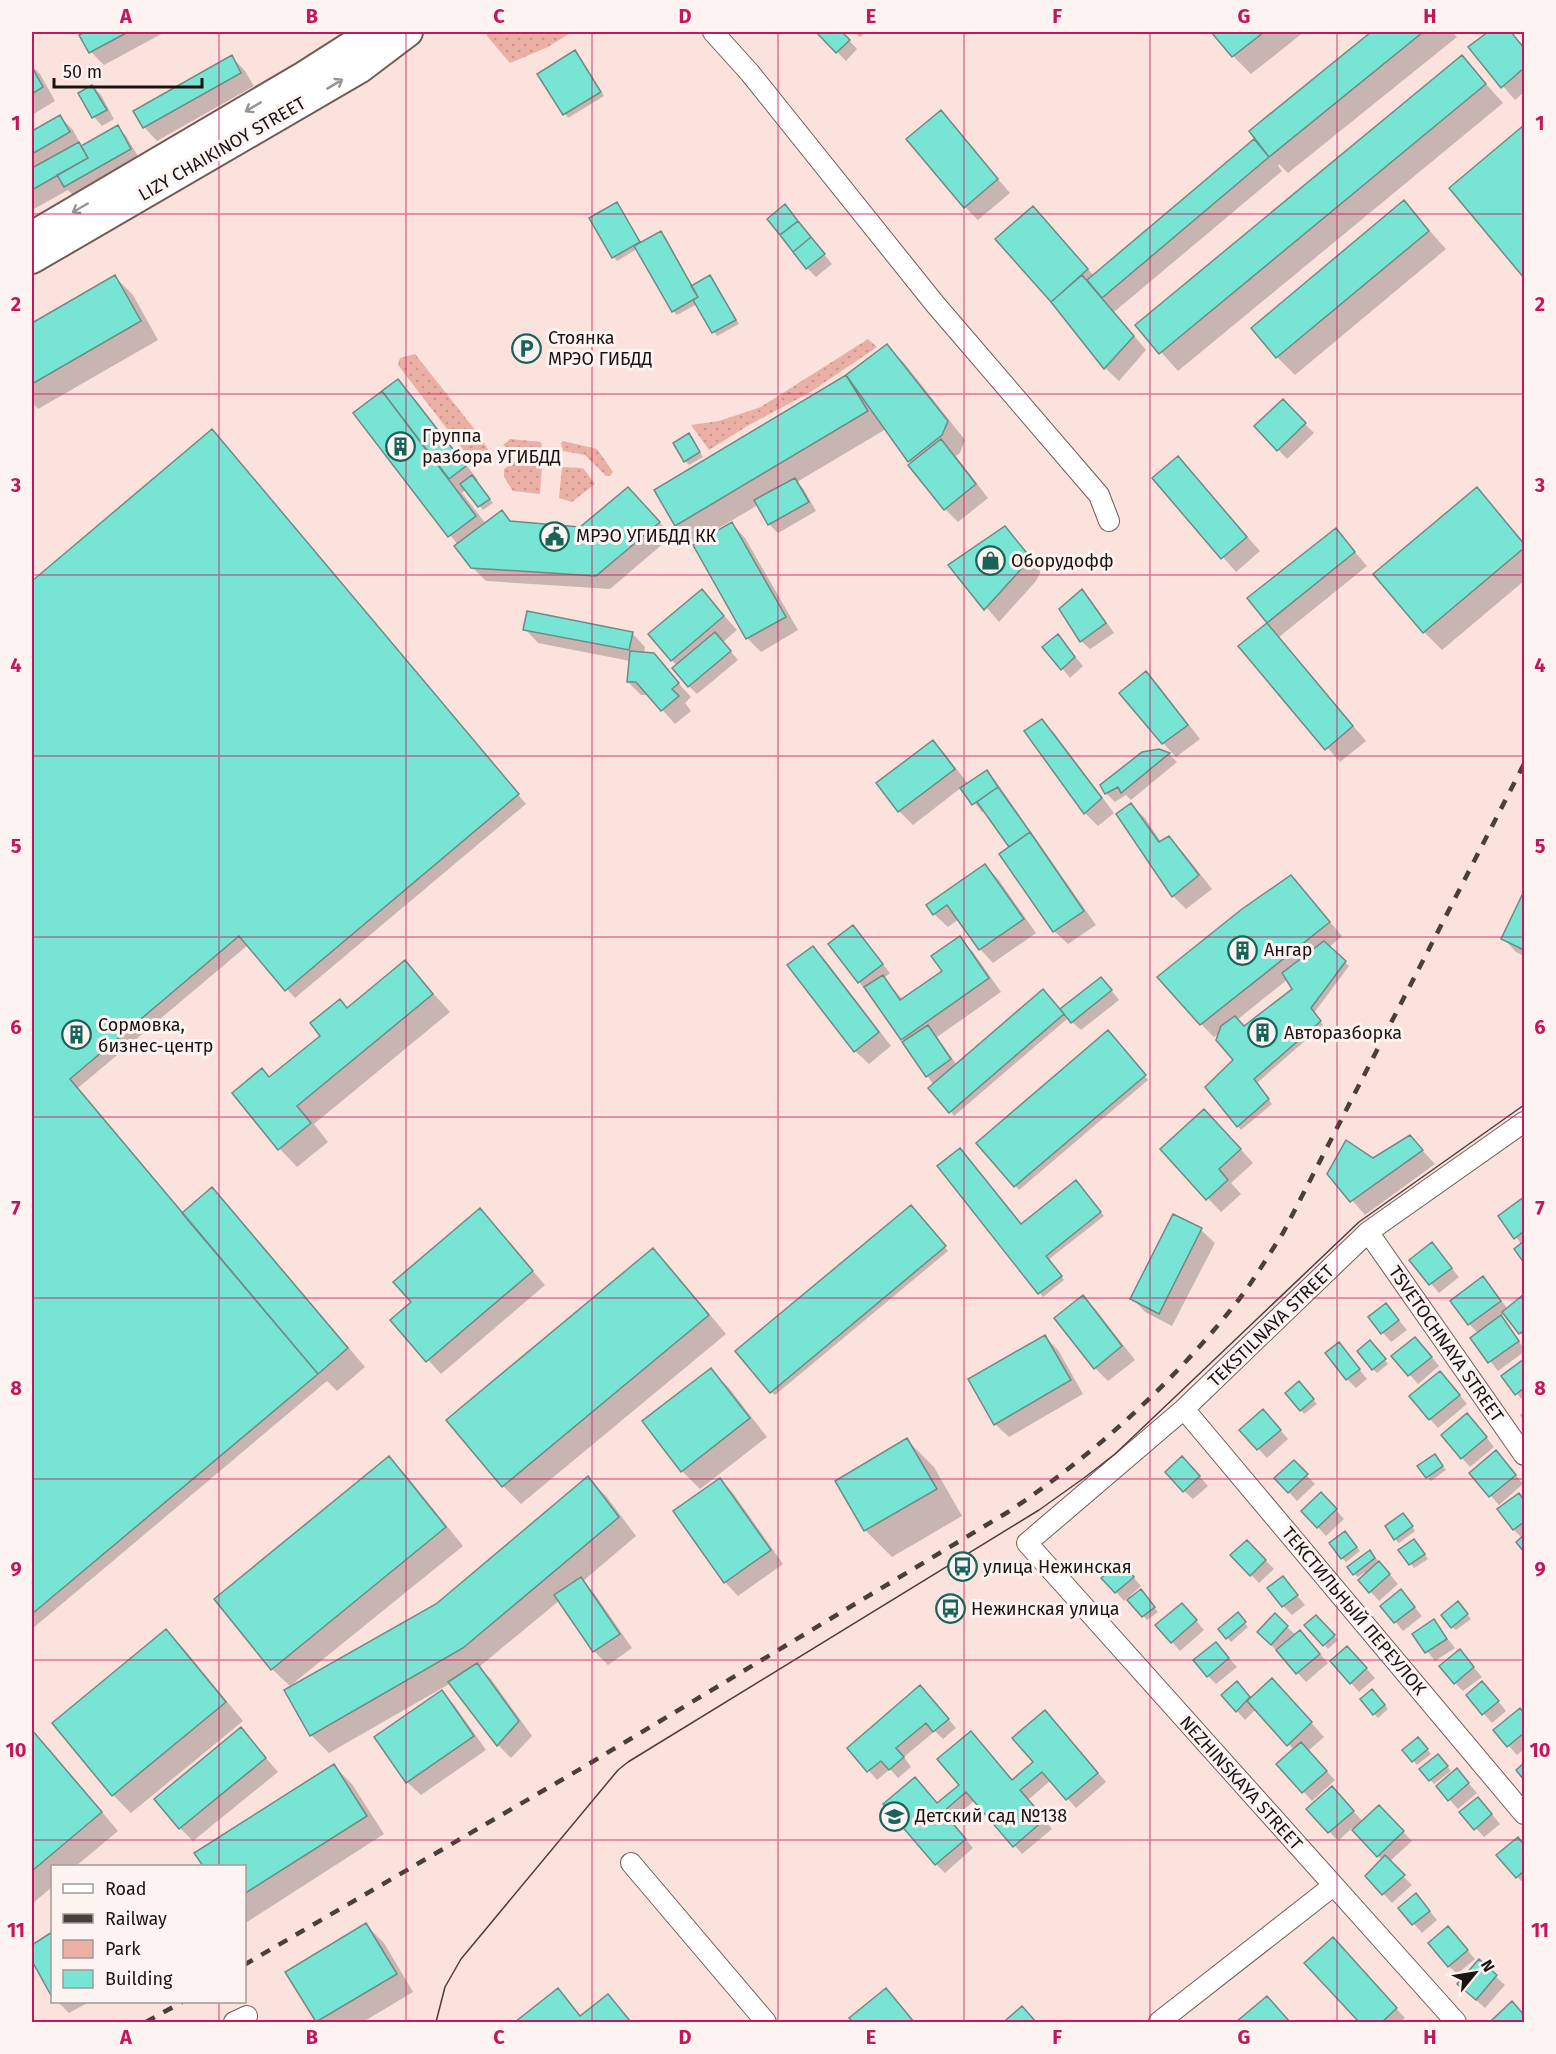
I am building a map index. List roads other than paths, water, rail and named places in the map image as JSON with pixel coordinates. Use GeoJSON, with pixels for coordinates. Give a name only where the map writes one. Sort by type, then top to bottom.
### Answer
{"type":"FeatureCollection","features":[{"type":"Feature","properties":{"kind":"main road","name":"LIZY CHAIKINOY STREET"},"geometry":{"type":"LineString","coordinates":[[32,236],[318,69],[373,32]]}},
{"type":"Feature","properties":{"kind":"main road","name":"LIZY CHAIKINOY STREET"},"geometry":{"type":"LineString","coordinates":[[32,259],[359,69],[408,32]]}},
{"type":"Feature","properties":{"kind":"street"},"geometry":{"type":"LineString","coordinates":[[714,32],[750,73],[935,304],[1099,495],[1108,521]]}},
{"type":"Feature","properties":{"kind":"street","name":"TEKSTILNAYA STREET"},"geometry":{"type":"LineString","coordinates":[[1027,1543],[1184,1409],[1368,1233],[1522,1127]]}},
{"type":"Feature","properties":{"kind":"street","name":"TSVETOCHNAYA STREET"},"geometry":{"type":"LineString","coordinates":[[1368,1233],[1524,1455]]}},
{"type":"Feature","properties":{"kind":"street","name":"ТЕКСТИЛЬНЫЙ ПЕРЕУЛОК"},"geometry":{"type":"LineString","coordinates":[[1184,1409],[1524,1814]]}},
{"type":"Feature","properties":{"kind":"street","name":"NEZHINSKAYA STREET"},"geometry":{"type":"LineString","coordinates":[[1027,1543],[1456,2022]]}},
{"type":"Feature","properties":{"kind":"street"},"geometry":{"type":"LineString","coordinates":[[632,1863],[766,2022]]}},
{"type":"Feature","properties":{"kind":"street"},"geometry":{"type":"LineString","coordinates":[[1159,2022],[1333,1886]]}},
{"type":"Feature","properties":{"kind":"tram line"},"geometry":{"type":"LineString","coordinates":[[436,2022],[445,1987],[461,1959],[618,1770],[1039,1510],[1084,1478],[1115,1454],[1359,1222],[1524,1105]]}},
{"type":"Feature","properties":{"kind":"railway"},"geometry":{"type":"LineString","coordinates":[[246,1964],[582,1768],[1008,1512],[1071,1467],[1131,1416],[1212,1332],[1243,1294],[1283,1233],[1524,764]]}},
{"type":"Feature","properties":{"kind":"railway"},"geometry":{"type":"LineString","coordinates":[[146,2022],[180,2003]]}},
{"type":"Feature","properties":{"kind":"place","name":"Стоянка МРЭО ГИБДД"},"geometry":{"type":"Point","coordinates":[527,348]}},
{"type":"Feature","properties":{"kind":"place","name":"Группа разбора УГИБДД"},"geometry":{"type":"Point","coordinates":[401,446]}},
{"type":"Feature","properties":{"kind":"place","name":"МРЭО УГИБДД КК"},"geometry":{"type":"Point","coordinates":[555,536]}},
{"type":"Feature","properties":{"kind":"place","name":"Оборудофф"},"geometry":{"type":"Point","coordinates":[990,561]}},
{"type":"Feature","properties":{"kind":"place","name":"Ангар"},"geometry":{"type":"Point","coordinates":[1243,950]}},
{"type":"Feature","properties":{"kind":"place","name":"Авторазборка"},"geometry":{"type":"Point","coordinates":[1263,1033]}},
{"type":"Feature","properties":{"kind":"place","name":"Сормовка, бизнес-центр"},"geometry":{"type":"Point","coordinates":[77,1035]}},
{"type":"Feature","properties":{"kind":"place","name":"улица Нежинская"},"geometry":{"type":"Point","coordinates":[962,1567]}},
{"type":"Feature","properties":{"kind":"place","name":"Нежинская улица"},"geometry":{"type":"Point","coordinates":[950,1609]}},
{"type":"Feature","properties":{"kind":"place","name":"Детский сад №138"},"geometry":{"type":"Point","coordinates":[894,1816]}}]}
